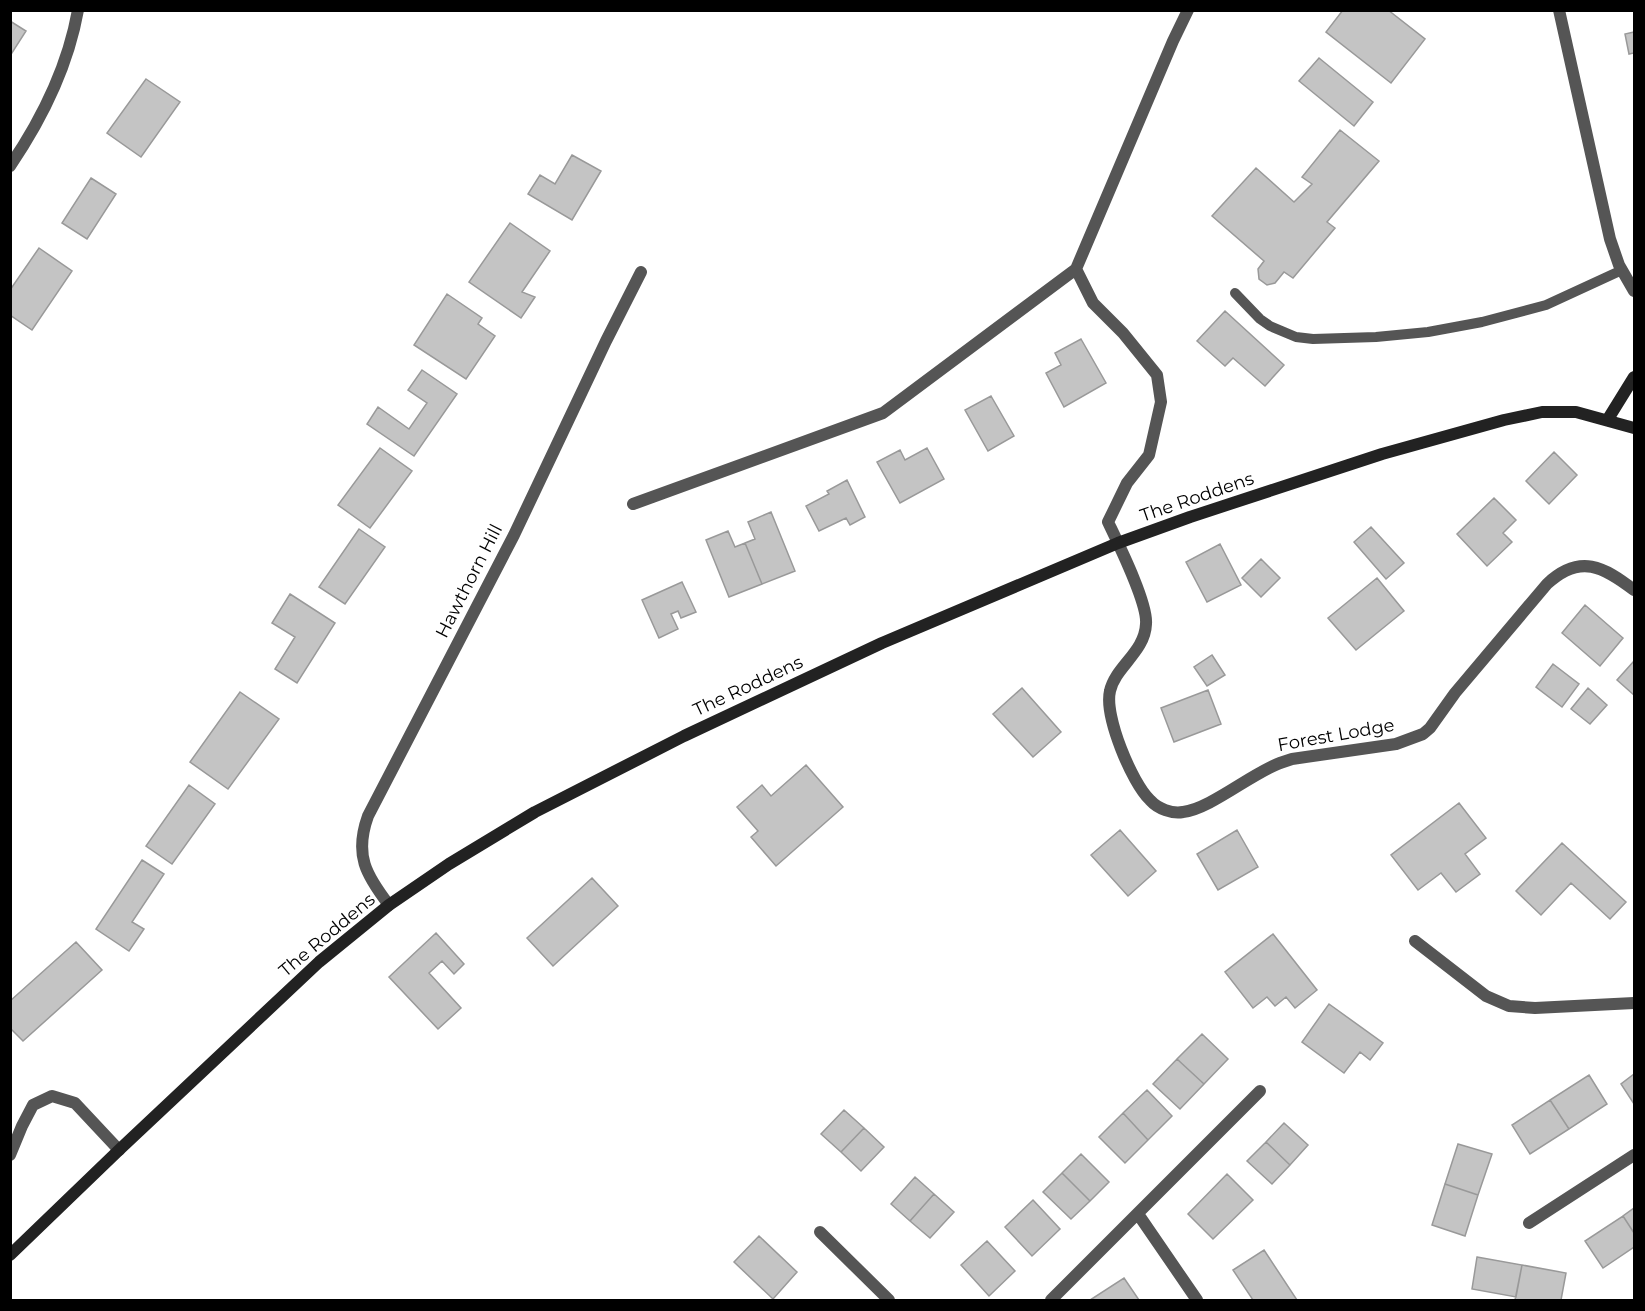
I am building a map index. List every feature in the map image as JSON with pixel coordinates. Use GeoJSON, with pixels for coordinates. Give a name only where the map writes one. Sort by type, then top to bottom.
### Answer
{"type":"FeatureCollection","features":[{"type":"Feature","properties":{"kind":"street"},"geometry":{"type":"LineString","coordinates":[[10,166],[51,93],[64,62],[78,10]]}},
{"type":"Feature","properties":{"kind":"street"},"geometry":{"type":"LineString","coordinates":[[633,504],[883,413],[1076,269],[1188,10]]}},
{"type":"Feature","properties":{"kind":"street"},"geometry":{"type":"LineString","coordinates":[[1559,10],[1610,239],[1622,270],[1635,291]]}},
{"type":"Feature","properties":{"kind":"street","name":"Forest Lodge"},"geometry":{"type":"LineString","coordinates":[[1076,269],[1093,303],[1123,333],[1157,375],[1161,402],[1149,455],[1127,483],[1108,522],[1141,600],[1146,624],[1144,637],[1137,650],[1111,687],[1110,714],[1116,734],[1142,790],[1156,806],[1174,812],[1184,812],[1198,808],[1274,765],[1292,759],[1396,744],[1423,734],[1547,584],[1559,575],[1581,567],[1596,566],[1611,573],[1635,590]]}},
{"type":"Feature","properties":{"kind":"street","name":"Hawthorn Hill"},"geometry":{"type":"LineString","coordinates":[[389,906],[372,882],[363,861],[362,840],[368,816],[514,535],[641,272]]}},
{"type":"Feature","properties":{"kind":"street"},"geometry":{"type":"LineString","coordinates":[[1608,419],[1635,377]]}},
{"type":"Feature","properties":{"kind":"street","name":"The Roddens"},"geometry":{"type":"LineString","coordinates":[[11,1253],[319,962],[389,906],[449,864],[535,812],[684,736],[882,642],[1118,543],[1382,454],[1504,420],[1542,412],[1576,412],[1635,428]]}},
{"type":"Feature","properties":{"kind":"street"},"geometry":{"type":"LineString","coordinates":[[1415,941],[1486,996],[1509,1006],[1535,1008],[1635,1003]]}},
{"type":"Feature","properties":{"kind":"street"},"geometry":{"type":"LineString","coordinates":[[1051,1300],[1260,1091]]}},
{"type":"Feature","properties":{"kind":"street"},"geometry":{"type":"LineString","coordinates":[[10,1155],[33,1105],[52,1096],[75,1103],[119,1150]]}},
{"type":"Feature","properties":{"kind":"street"},"geometry":{"type":"LineString","coordinates":[[1529,1223],[1635,1155]]}},
{"type":"Feature","properties":{"kind":"street"},"geometry":{"type":"LineString","coordinates":[[1138,1214],[1197,1300]]}},
{"type":"Feature","properties":{"kind":"street"},"geometry":{"type":"LineString","coordinates":[[820,1232],[889,1300]]}},
{"type":"Feature","properties":{"kind":"lane"},"geometry":{"type":"LineString","coordinates":[[1234,293],[1260,320],[1270,327],[1296,337],[1312,339],[1376,337],[1428,332],[1482,322],[1546,305],[1622,270]]}},
{"type":"Feature","properties":{"kind":"building"},"geometry":{"type":"Polygon","coordinates":[[[1343,10],[1388,10],[1425,39],[1391,83],[1326,32],[1343,10]]]}},
{"type":"Feature","properties":{"kind":"building"},"geometry":{"type":"Polygon","coordinates":[[[10,21],[26,31],[10,56],[10,21]]]}},
{"type":"Feature","properties":{"kind":"building"},"geometry":{"type":"Polygon","coordinates":[[[1634,32],[1634,53],[1629,54],[1625,34],[1634,32]]]}},
{"type":"Feature","properties":{"kind":"building"},"geometry":{"type":"Polygon","coordinates":[[[1319,58],[1373,102],[1354,126],[1299,81],[1319,58]]]}},
{"type":"Feature","properties":{"kind":"building"},"geometry":{"type":"Polygon","coordinates":[[[146,79],[180,102],[141,157],[107,133],[146,79]]]}},
{"type":"Feature","properties":{"kind":"building"},"geometry":{"type":"Polygon","coordinates":[[[1340,130],[1379,161],[1327,222],[1335,228],[1293,278],[1284,272],[1275,283],[1267,285],[1259,279],[1258,269],[1264,261],[1212,216],[1256,168],[1294,202],[1312,184],[1302,177],[1340,130]]]}},
{"type":"Feature","properties":{"kind":"building"},"geometry":{"type":"Polygon","coordinates":[[[572,155],[601,171],[572,220],[528,194],[540,175],[555,184],[572,155]]]}},
{"type":"Feature","properties":{"kind":"building"},"geometry":{"type":"Polygon","coordinates":[[[91,178],[116,194],[87,239],[62,223],[91,178]]]}},
{"type":"Feature","properties":{"kind":"building"},"geometry":{"type":"Polygon","coordinates":[[[510,223],[550,251],[522,292],[535,297],[521,318],[469,282],[510,223]]]}},
{"type":"Feature","properties":{"kind":"building"},"geometry":{"type":"Polygon","coordinates":[[[39,248],[72,271],[32,330],[10,315],[10,290],[39,248]]]}},
{"type":"Feature","properties":{"kind":"building"},"geometry":{"type":"Polygon","coordinates":[[[447,294],[482,318],[478,324],[495,336],[466,379],[414,345],[447,294]]]}},
{"type":"Feature","properties":{"kind":"building"},"geometry":{"type":"Polygon","coordinates":[[[1225,311],[1284,365],[1265,386],[1233,358],[1225,366],[1197,341],[1225,311]]]}},
{"type":"Feature","properties":{"kind":"building"},"geometry":{"type":"Polygon","coordinates":[[[1081,339],[1106,383],[1064,407],[1046,373],[1061,365],[1055,353],[1081,339]]]}},
{"type":"Feature","properties":{"kind":"building"},"geometry":{"type":"Polygon","coordinates":[[[422,370],[457,394],[414,456],[367,424],[378,407],[409,429],[427,403],[408,390],[422,370]]]}},
{"type":"Feature","properties":{"kind":"building"},"geometry":{"type":"Polygon","coordinates":[[[991,396],[1014,436],[988,451],[965,410],[991,396]]]}},
{"type":"Feature","properties":{"kind":"building"},"geometry":{"type":"Polygon","coordinates":[[[380,448],[412,471],[370,528],[338,505],[380,448]]]}},
{"type":"Feature","properties":{"kind":"building"},"geometry":{"type":"Polygon","coordinates":[[[927,448],[944,479],[900,503],[877,462],[900,450],[905,460],[927,448]]]}},
{"type":"Feature","properties":{"kind":"building"},"geometry":{"type":"Polygon","coordinates":[[[1554,452],[1577,475],[1549,504],[1526,481],[1554,452]]]}},
{"type":"Feature","properties":{"kind":"building"},"geometry":{"type":"Polygon","coordinates":[[[847,480],[865,517],[850,525],[846,518],[819,531],[806,506],[829,494],[827,491],[847,480]]]}},
{"type":"Feature","properties":{"kind":"building"},"geometry":{"type":"Polygon","coordinates":[[[1494,498],[1516,520],[1503,533],[1512,542],[1487,566],[1457,534],[1494,498]]]}},
{"type":"Feature","properties":{"kind":"building"},"geometry":{"type":"Polygon","coordinates":[[[771,512],[795,571],[762,584],[745,543],[755,539],[748,522],[771,512]]]}},
{"type":"Feature","properties":{"kind":"building"},"geometry":{"type":"Polygon","coordinates":[[[1371,527],[1404,563],[1386,579],[1354,542],[1371,527]]]}},
{"type":"Feature","properties":{"kind":"building"},"geometry":{"type":"Polygon","coordinates":[[[359,529],[385,547],[345,604],[319,587],[359,529]]]}},
{"type":"Feature","properties":{"kind":"building"},"geometry":{"type":"Polygon","coordinates":[[[728,531],[735,547],[745,543],[762,584],[729,597],[706,540],[728,531]]]}},
{"type":"Feature","properties":{"kind":"building"},"geometry":{"type":"Polygon","coordinates":[[[1220,544],[1241,585],[1207,602],[1186,562],[1220,544]]]}},
{"type":"Feature","properties":{"kind":"building"},"geometry":{"type":"Polygon","coordinates":[[[1261,559],[1280,578],[1261,597],[1242,578],[1261,559]]]}},
{"type":"Feature","properties":{"kind":"building"},"geometry":{"type":"Polygon","coordinates":[[[1377,578],[1404,611],[1356,650],[1328,618],[1377,578]]]}},
{"type":"Feature","properties":{"kind":"building"},"geometry":{"type":"Polygon","coordinates":[[[682,582],[696,612],[681,618],[678,611],[671,614],[678,629],[659,638],[642,600],[682,582]]]}},
{"type":"Feature","properties":{"kind":"building"},"geometry":{"type":"Polygon","coordinates":[[[290,594],[335,623],[297,683],[275,669],[295,637],[272,623],[290,594]]]}},
{"type":"Feature","properties":{"kind":"building"},"geometry":{"type":"Polygon","coordinates":[[[1585,605],[1623,638],[1600,666],[1562,633],[1585,605]]]}},
{"type":"Feature","properties":{"kind":"building"},"geometry":{"type":"Polygon","coordinates":[[[1212,655],[1225,675],[1207,686],[1194,667],[1212,655]]]}},
{"type":"Feature","properties":{"kind":"building"},"geometry":{"type":"Polygon","coordinates":[[[1634,661],[1634,695],[1617,680],[1634,661]]]}},
{"type":"Feature","properties":{"kind":"building"},"geometry":{"type":"Polygon","coordinates":[[[1553,664],[1579,684],[1562,707],[1536,687],[1553,664]]]}},
{"type":"Feature","properties":{"kind":"building"},"geometry":{"type":"Polygon","coordinates":[[[1022,688],[1061,732],[1033,757],[993,714],[1022,688]]]}},
{"type":"Feature","properties":{"kind":"building"},"geometry":{"type":"Polygon","coordinates":[[[1588,688],[1607,705],[1590,724],[1571,709],[1588,688]]]}},
{"type":"Feature","properties":{"kind":"building"},"geometry":{"type":"Polygon","coordinates":[[[1208,690],[1221,724],[1174,742],[1161,708],[1208,690]]]}},
{"type":"Feature","properties":{"kind":"building"},"geometry":{"type":"Polygon","coordinates":[[[240,692],[279,719],[228,789],[190,762],[240,692]]]}},
{"type":"Feature","properties":{"kind":"building"},"geometry":{"type":"Polygon","coordinates":[[[806,765],[843,807],[776,866],[751,837],[758,831],[737,807],[762,785],[771,796],[806,765]]]}},
{"type":"Feature","properties":{"kind":"building"},"geometry":{"type":"Polygon","coordinates":[[[189,785],[215,804],[172,864],[146,846],[189,785]]]}},
{"type":"Feature","properties":{"kind":"building"},"geometry":{"type":"Polygon","coordinates":[[[1459,803],[1486,838],[1465,854],[1480,874],[1456,892],[1441,873],[1418,890],[1391,855],[1459,803]]]}},
{"type":"Feature","properties":{"kind":"building"},"geometry":{"type":"Polygon","coordinates":[[[1120,830],[1156,871],[1128,896],[1091,855],[1120,830]]]}},
{"type":"Feature","properties":{"kind":"building"},"geometry":{"type":"Polygon","coordinates":[[[1237,830],[1258,867],[1218,890],[1197,854],[1237,830]]]}},
{"type":"Feature","properties":{"kind":"building"},"geometry":{"type":"Polygon","coordinates":[[[1562,843],[1626,902],[1610,919],[1571,883],[1541,915],[1516,891],[1562,843]]]}},
{"type":"Feature","properties":{"kind":"building"},"geometry":{"type":"Polygon","coordinates":[[[142,860],[164,874],[132,922],[144,929],[129,951],[96,929],[142,860]]]}},
{"type":"Feature","properties":{"kind":"building"},"geometry":{"type":"Polygon","coordinates":[[[592,878],[618,906],[553,966],[527,938],[592,878]]]}},
{"type":"Feature","properties":{"kind":"building"},"geometry":{"type":"Polygon","coordinates":[[[436,933],[464,964],[454,974],[442,961],[429,973],[461,1008],[438,1029],[389,977],[436,933]]]}},
{"type":"Feature","properties":{"kind":"building"},"geometry":{"type":"Polygon","coordinates":[[[1273,934],[1317,990],[1295,1008],[1286,997],[1275,1006],[1267,997],[1253,1008],[1225,972],[1273,934]]]}},
{"type":"Feature","properties":{"kind":"building"},"geometry":{"type":"Polygon","coordinates":[[[76,942],[102,970],[23,1041],[10,1028],[10,1001],[76,942]]]}},
{"type":"Feature","properties":{"kind":"building"},"geometry":{"type":"Polygon","coordinates":[[[1329,1004],[1383,1043],[1370,1060],[1360,1052],[1344,1073],[1302,1042],[1329,1004]]]}},
{"type":"Feature","properties":{"kind":"building"},"geometry":{"type":"Polygon","coordinates":[[[1202,1034],[1228,1059],[1204,1084],[1177,1059],[1202,1034]]]}},
{"type":"Feature","properties":{"kind":"building"},"geometry":{"type":"Polygon","coordinates":[[[1177,1059],[1204,1084],[1180,1109],[1153,1084],[1177,1059]]]}},
{"type":"Feature","properties":{"kind":"building"},"geometry":{"type":"Polygon","coordinates":[[[1634,1074],[1634,1104],[1621,1084],[1634,1074]]]}},
{"type":"Feature","properties":{"kind":"building"},"geometry":{"type":"Polygon","coordinates":[[[1589,1075],[1607,1104],[1569,1129],[1550,1100],[1589,1075]]]}},
{"type":"Feature","properties":{"kind":"building"},"geometry":{"type":"Polygon","coordinates":[[[1147,1090],[1172,1116],[1148,1140],[1123,1113],[1147,1090]]]}},
{"type":"Feature","properties":{"kind":"building"},"geometry":{"type":"Polygon","coordinates":[[[1550,1100],[1569,1129],[1530,1154],[1512,1125],[1550,1100]]]}},
{"type":"Feature","properties":{"kind":"building"},"geometry":{"type":"Polygon","coordinates":[[[844,1110],[864,1128],[841,1152],[821,1134],[844,1110]]]}},
{"type":"Feature","properties":{"kind":"building"},"geometry":{"type":"Polygon","coordinates":[[[1123,1113],[1148,1140],[1125,1163],[1099,1137],[1123,1113]]]}},
{"type":"Feature","properties":{"kind":"building"},"geometry":{"type":"Polygon","coordinates":[[[1284,1123],[1308,1145],[1290,1165],[1266,1142],[1284,1123]]]}},
{"type":"Feature","properties":{"kind":"building"},"geometry":{"type":"Polygon","coordinates":[[[864,1128],[884,1147],[861,1171],[841,1152],[864,1128]]]}},
{"type":"Feature","properties":{"kind":"building"},"geometry":{"type":"Polygon","coordinates":[[[1266,1142],[1290,1165],[1272,1184],[1247,1161],[1266,1142]]]}},
{"type":"Feature","properties":{"kind":"building"},"geometry":{"type":"Polygon","coordinates":[[[1458,1144],[1492,1154],[1478,1195],[1445,1184],[1458,1144]]]}},
{"type":"Feature","properties":{"kind":"building"},"geometry":{"type":"Polygon","coordinates":[[[1081,1154],[1109,1182],[1090,1201],[1062,1173],[1081,1154]]]}},
{"type":"Feature","properties":{"kind":"building"},"geometry":{"type":"Polygon","coordinates":[[[1062,1173],[1090,1201],[1071,1219],[1043,1192],[1062,1173]]]}},
{"type":"Feature","properties":{"kind":"building"},"geometry":{"type":"Polygon","coordinates":[[[1227,1174],[1253,1200],[1213,1239],[1188,1214],[1227,1174]]]}},
{"type":"Feature","properties":{"kind":"building"},"geometry":{"type":"Polygon","coordinates":[[[915,1177],[934,1194],[910,1221],[891,1204],[915,1177]]]}},
{"type":"Feature","properties":{"kind":"building"},"geometry":{"type":"Polygon","coordinates":[[[1445,1184],[1478,1195],[1465,1236],[1432,1225],[1445,1184]]]}},
{"type":"Feature","properties":{"kind":"building"},"geometry":{"type":"Polygon","coordinates":[[[934,1194],[954,1212],[930,1238],[910,1221],[934,1194]]]}},
{"type":"Feature","properties":{"kind":"building"},"geometry":{"type":"Polygon","coordinates":[[[1033,1200],[1060,1229],[1032,1256],[1005,1227],[1033,1200]]]}},
{"type":"Feature","properties":{"kind":"building"},"geometry":{"type":"Polygon","coordinates":[[[1634,1208],[1634,1233],[1623,1216],[1634,1208]]]}},
{"type":"Feature","properties":{"kind":"building"},"geometry":{"type":"Polygon","coordinates":[[[1623,1216],[1634,1233],[1634,1247],[1603,1268],[1585,1241],[1623,1216]]]}},
{"type":"Feature","properties":{"kind":"building"},"geometry":{"type":"Polygon","coordinates":[[[759,1236],[797,1272],[773,1299],[734,1262],[759,1236]]]}},
{"type":"Feature","properties":{"kind":"building"},"geometry":{"type":"Polygon","coordinates":[[[987,1241],[1015,1271],[989,1296],[961,1265],[987,1241]]]}},
{"type":"Feature","properties":{"kind":"building"},"geometry":{"type":"Polygon","coordinates":[[[1264,1250],[1297,1300],[1253,1300],[1233,1270],[1264,1250]]]}},
{"type":"Feature","properties":{"kind":"building"},"geometry":{"type":"Polygon","coordinates":[[[1477,1257],[1522,1265],[1516,1297],[1472,1289],[1477,1257]]]}},
{"type":"Feature","properties":{"kind":"building"},"geometry":{"type":"Polygon","coordinates":[[[1522,1265],[1566,1273],[1561,1300],[1515,1300],[1522,1265]]]}},
{"type":"Feature","properties":{"kind":"building"},"geometry":{"type":"Polygon","coordinates":[[[1124,1278],[1139,1300],[1090,1300],[1124,1278]]]}}]}
